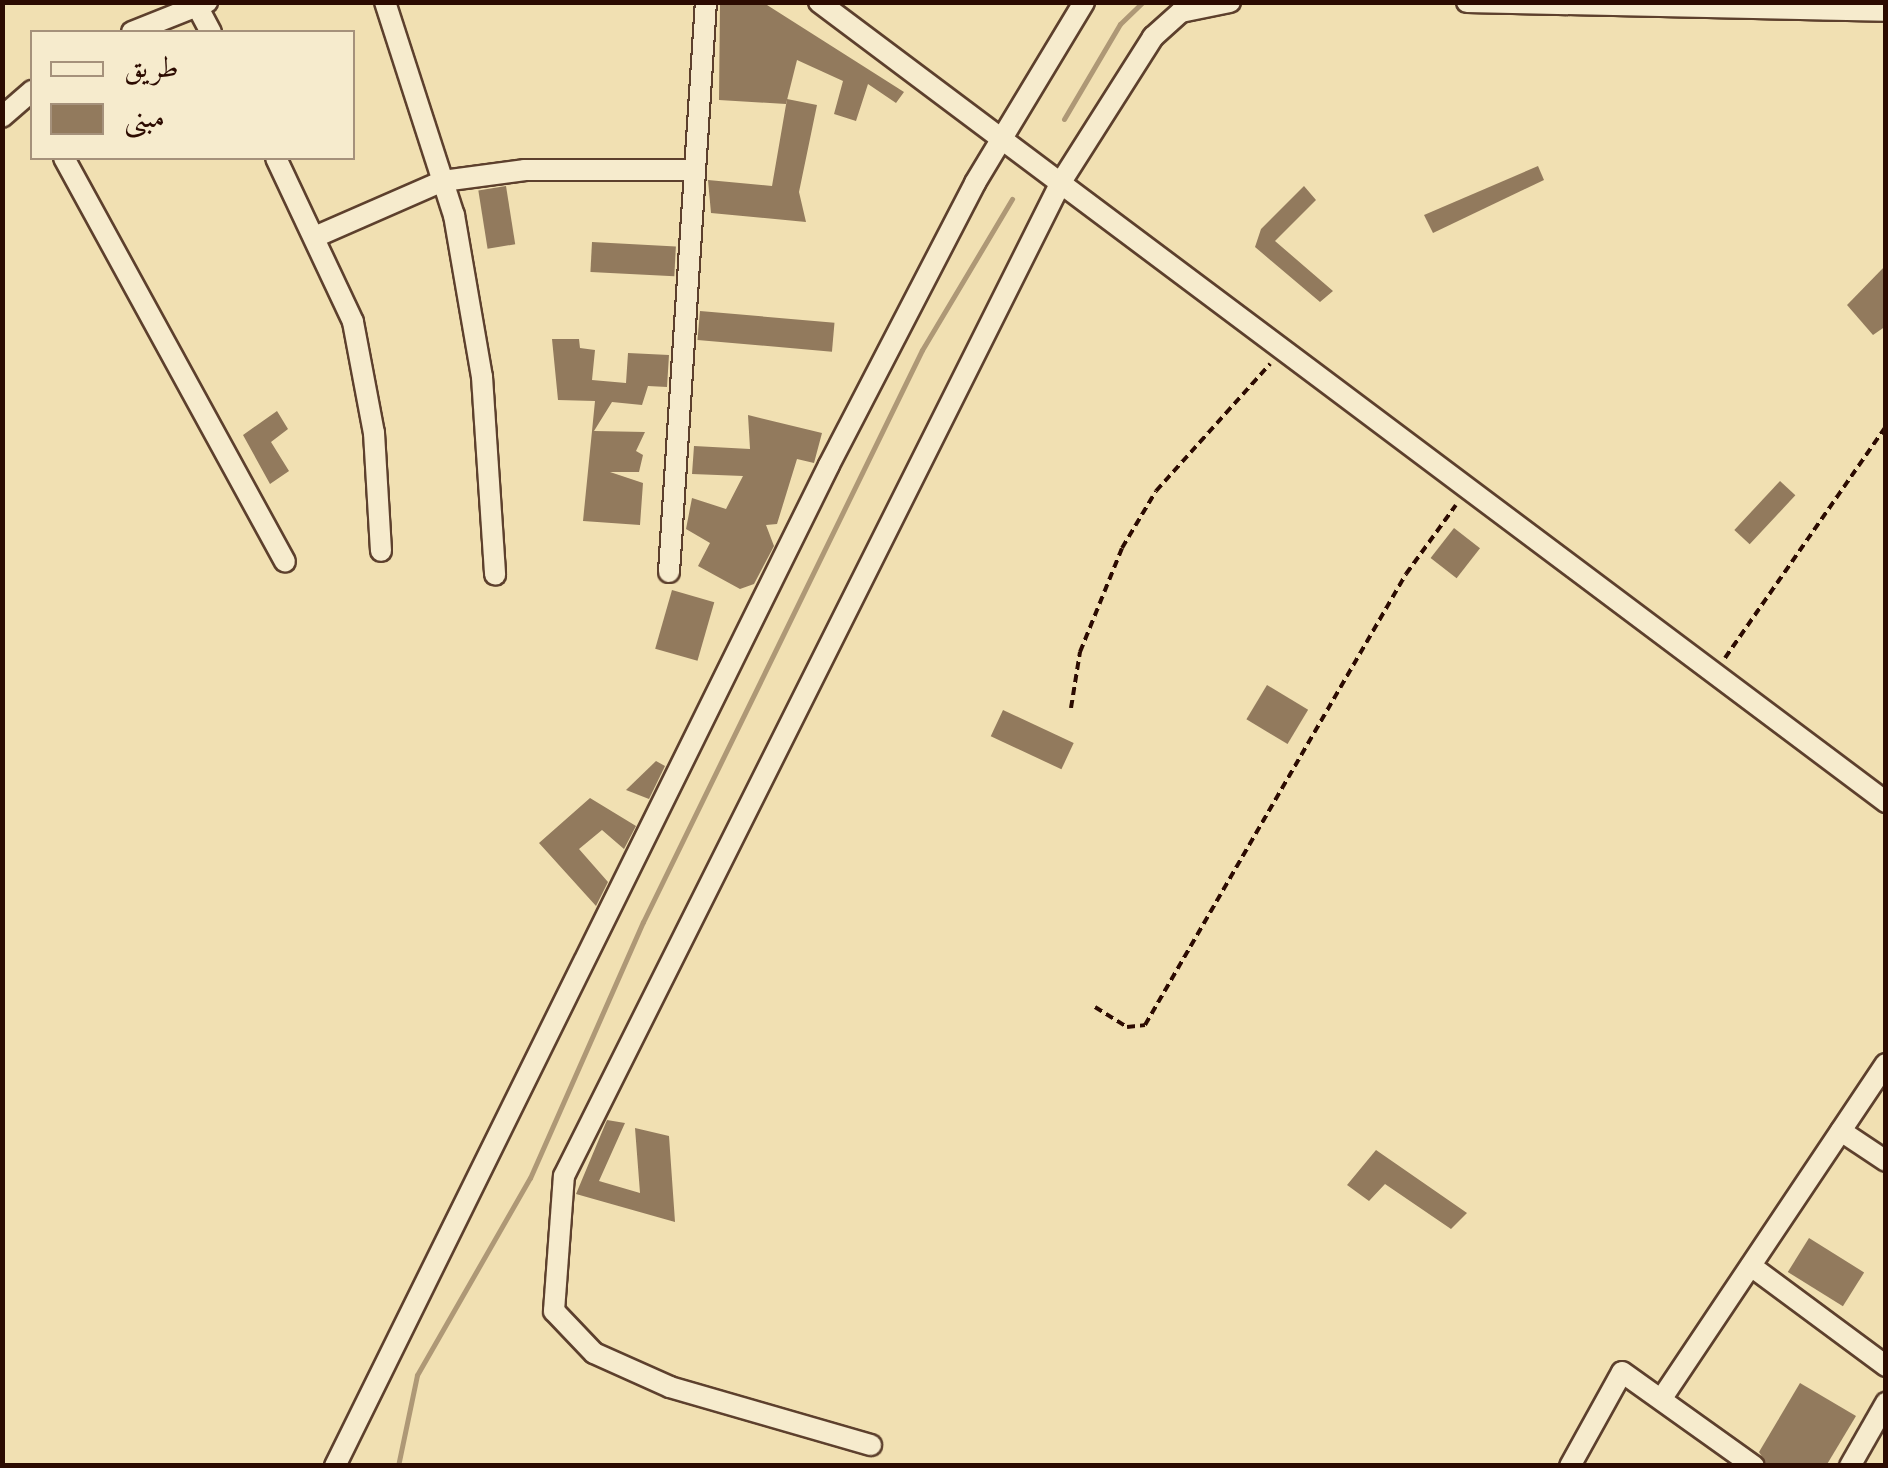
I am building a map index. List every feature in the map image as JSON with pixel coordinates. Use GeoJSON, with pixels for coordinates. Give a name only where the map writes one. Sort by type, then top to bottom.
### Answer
{"type":"FeatureCollection","features":[{"type":"Feature","properties":{"kind":"street"},"geometry":{"type":"LineString","coordinates":[[385,2],[444,181],[482,378],[495,574]]}},
{"type":"Feature","properties":{"kind":"street"},"geometry":{"type":"LineString","coordinates":[[668,572],[706,2]]}},
{"type":"Feature","properties":{"kind":"street"},"geometry":{"type":"LineString","coordinates":[[819,2],[1287,346],[1886,802]]}},
{"type":"Feature","properties":{"kind":"street"},"geometry":{"type":"LineString","coordinates":[[335,1466],[829,465],[1002,140],[1084,2]]}},
{"type":"Feature","properties":{"kind":"street"},"geometry":{"type":"LineString","coordinates":[[871,1445],[670,1387],[594,1353],[554,1311],[557,1207],[564,1176],[1061,182],[1152,37],[1181,12],[1230,2]]}},
{"type":"Feature","properties":{"kind":"street"},"geometry":{"type":"LineString","coordinates":[[1468,2],[1886,11]]}},
{"type":"Feature","properties":{"kind":"street"},"geometry":{"type":"LineString","coordinates":[[137,30],[202,4],[210,30]]}},
{"type":"Feature","properties":{"kind":"street"},"geometry":{"type":"LineString","coordinates":[[2,117],[30,96]]}},
{"type":"Feature","properties":{"kind":"street"},"geometry":{"type":"LineString","coordinates":[[65,160],[284,562]]}},
{"type":"Feature","properties":{"kind":"street"},"geometry":{"type":"LineString","coordinates":[[277,160],[317,236],[353,322],[374,432],[381,552]]}},
{"type":"Feature","properties":{"kind":"street"},"geometry":{"type":"LineString","coordinates":[[317,236],[444,181],[524,170],[692,170]]}},
{"type":"Feature","properties":{"kind":"street"},"geometry":{"type":"LineString","coordinates":[[1662,1398],[1886,1064]]}},
{"type":"Feature","properties":{"kind":"street"},"geometry":{"type":"LineString","coordinates":[[1841,1131],[1886,1161]]}},
{"type":"Feature","properties":{"kind":"street"},"geometry":{"type":"LineString","coordinates":[[1750,1266],[1886,1366]]}},
{"type":"Feature","properties":{"kind":"street"},"geometry":{"type":"LineString","coordinates":[[1570,1466],[1622,1372],[1744,1462]]}},
{"type":"Feature","properties":{"kind":"street"},"geometry":{"type":"LineString","coordinates":[[1850,1466],[1886,1404]]}},
{"type":"Feature","properties":{"kind":"path"},"geometry":{"type":"LineString","coordinates":[[1072,708],[1080,652],[1122,548],[1156,492],[1287,346]]}},
{"type":"Feature","properties":{"kind":"path"},"geometry":{"type":"LineString","coordinates":[[1716,670],[1886,426]]}},
{"type":"Feature","properties":{"kind":"path"},"geometry":{"type":"LineString","coordinates":[[1095,1008],[1127,1026],[1146,1026],[1406,574],[1470,484]]}},
{"type":"Feature","properties":{"kind":"building"},"geometry":{"type":"Polygon","coordinates":[[[720,2],[767,5],[904,92],[896,103],[868,84],[856,121],[834,114],[843,81],[797,60],[786,104],[719,100],[720,2]]]}},
{"type":"Feature","properties":{"kind":"building"},"geometry":{"type":"Polygon","coordinates":[[[787,99],[817,105],[799,192],[806,222],[711,213],[708,180],[772,186],[787,99]]]}},
{"type":"Feature","properties":{"kind":"building"},"geometry":{"type":"Polygon","coordinates":[[[1538,166],[1544,180],[1433,233],[1424,215],[1538,166]]]}},
{"type":"Feature","properties":{"kind":"building"},"geometry":{"type":"Polygon","coordinates":[[[506,186],[515,244],[488,249],[478,190],[506,186]]]}},
{"type":"Feature","properties":{"kind":"building"},"geometry":{"type":"Polygon","coordinates":[[[1304,186],[1316,200],[1275,241],[1333,291],[1320,302],[1255,247],[1261,229],[1304,186]]]}},
{"type":"Feature","properties":{"kind":"building"},"geometry":{"type":"Polygon","coordinates":[[[592,242],[676,246],[674,276],[590,272],[592,242]]]}},
{"type":"Feature","properties":{"kind":"building"},"geometry":{"type":"Polygon","coordinates":[[[1886,265],[1886,326],[1873,335],[1847,305],[1886,265]]]}},
{"type":"Feature","properties":{"kind":"building"},"geometry":{"type":"Polygon","coordinates":[[[700,311],[834,323],[832,352],[697,340],[700,311]]]}},
{"type":"Feature","properties":{"kind":"building"},"geometry":{"type":"Polygon","coordinates":[[[552,339],[579,339],[580,348],[595,350],[592,380],[626,383],[628,353],[669,355],[667,387],[648,386],[642,405],[612,402],[594,431],[645,432],[636,451],[643,455],[639,472],[610,472],[643,483],[640,525],[583,521],[595,401],[558,400],[552,339]]]}},
{"type":"Feature","properties":{"kind":"building"},"geometry":{"type":"Polygon","coordinates":[[[277,411],[288,429],[271,442],[289,471],[270,484],[243,435],[277,411]]]}},
{"type":"Feature","properties":{"kind":"building"},"geometry":{"type":"Polygon","coordinates":[[[748,415],[822,433],[814,463],[797,459],[777,524],[766,525],[774,546],[754,584],[740,589],[698,566],[710,543],[686,529],[692,498],[726,509],[743,476],[692,474],[694,446],[750,449],[748,415]]]}},
{"type":"Feature","properties":{"kind":"building"},"geometry":{"type":"Polygon","coordinates":[[[1780,481],[1795,495],[1750,544],[1734,530],[1780,481]]]}},
{"type":"Feature","properties":{"kind":"building"},"geometry":{"type":"Polygon","coordinates":[[[1454,528],[1480,548],[1457,578],[1431,558],[1454,528]]]}},
{"type":"Feature","properties":{"kind":"building"},"geometry":{"type":"Polygon","coordinates":[[[672,590],[714,602],[697,661],[655,649],[672,590]]]}},
{"type":"Feature","properties":{"kind":"building"},"geometry":{"type":"Polygon","coordinates":[[[1267,685],[1308,710],[1288,744],[1246,719],[1267,685]]]}},
{"type":"Feature","properties":{"kind":"building"},"geometry":{"type":"Polygon","coordinates":[[[1003,710],[1074,743],[1061,769],[991,736],[1003,710]]]}},
{"type":"Feature","properties":{"kind":"building"},"geometry":{"type":"Polygon","coordinates":[[[656,761],[665,766],[649,799],[626,790],[656,761]]]}},
{"type":"Feature","properties":{"kind":"building"},"geometry":{"type":"Polygon","coordinates":[[[590,798],[636,826],[624,849],[602,830],[579,849],[608,882],[596,906],[539,843],[590,798]]]}},
{"type":"Feature","properties":{"kind":"building"},"geometry":{"type":"Polygon","coordinates":[[[607,1120],[625,1123],[599,1181],[640,1193],[635,1128],[669,1136],[675,1222],[576,1194],[607,1120]]]}},
{"type":"Feature","properties":{"kind":"building"},"geometry":{"type":"Polygon","coordinates":[[[1376,1150],[1467,1213],[1451,1229],[1385,1184],[1369,1201],[1347,1185],[1376,1150]]]}},
{"type":"Feature","properties":{"kind":"building"},"geometry":{"type":"Polygon","coordinates":[[[1809,1238],[1864,1272],[1843,1306],[1788,1272],[1809,1238]]]}},
{"type":"Feature","properties":{"kind":"building"},"geometry":{"type":"Polygon","coordinates":[[[1800,1383],[1856,1416],[1826,1466],[1768,1466],[1759,1452],[1800,1383]]]}},
{"type":"Feature","properties":{"kind":"waterway"},"geometry":{"type":"LineString","coordinates":[[1064,119],[1120,24],[1143,2]]}},
{"type":"Feature","properties":{"kind":"waterway"},"geometry":{"type":"LineString","coordinates":[[398,1466],[417,1375],[530,1178],[643,922],[922,350],[1012,199]]}}]}
